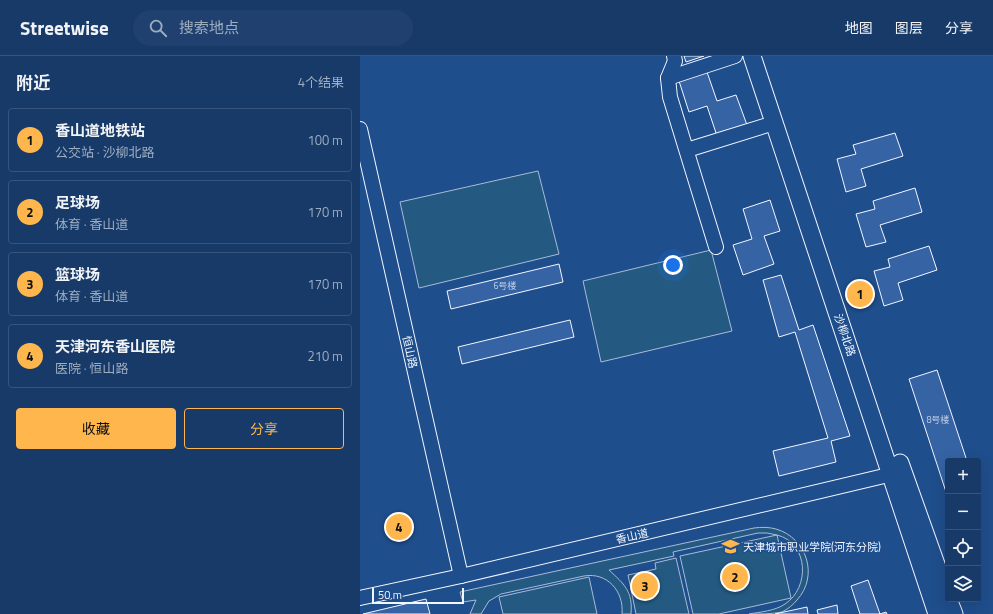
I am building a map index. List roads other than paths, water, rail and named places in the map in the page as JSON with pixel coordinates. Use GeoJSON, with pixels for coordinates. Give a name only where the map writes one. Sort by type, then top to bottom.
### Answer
{"type":"FeatureCollection","features":[{"type":"Feature","properties":{"kind":"main road","name":"沙柳北路"},"geometry":{"type":"LineString","coordinates":[[752,56],[774,123],[897,471],[945,591]]}},
{"type":"Feature","properties":{"kind":"main road","name":"沙柳北路"},"geometry":{"type":"LineString","coordinates":[[764,56],[897,471],[937,614]]}},
{"type":"Feature","properties":{"kind":"main road","name":"沙柳北路"},"geometry":{"type":"LineString","coordinates":[[949,602],[954,614]]}},
{"type":"Feature","properties":{"kind":"street"},"geometry":{"type":"LineString","coordinates":[[674,56],[675,62],[668,78],[670,97],[716,247]]}},
{"type":"Feature","properties":{"kind":"street"},"geometry":{"type":"LineString","coordinates":[[668,78],[734,56]]}},
{"type":"Feature","properties":{"kind":"street"},"geometry":{"type":"LineString","coordinates":[[687,150],[774,123]]}},
{"type":"Feature","properties":{"kind":"street","name":"恒山路"},"geometry":{"type":"LineString","coordinates":[[360,129],[460,573]]}},
{"type":"Feature","properties":{"kind":"street","name":"香山道"},"geometry":{"type":"LineString","coordinates":[[360,598],[460,573],[897,471]]}},
{"type":"Feature","properties":{"kind":"street","name":"香山道"},"geometry":{"type":"LineString","coordinates":[[360,592],[460,573]]}},
{"type":"Feature","properties":{"kind":"place","name":"香山道地铁站"},"geometry":{"type":"Point","coordinates":[860,294]}},
{"type":"Feature","properties":{"kind":"place","name":"天津河东香山医院"},"geometry":{"type":"Point","coordinates":[399,527]}},
{"type":"Feature","properties":{"kind":"place","name":"天津城市职业学院(河东分院)"},"geometry":{"type":"Point","coordinates":[730,547]}},
{"type":"Feature","properties":{"kind":"place","name":"足球场"},"geometry":{"type":"Point","coordinates":[735,577]}},
{"type":"Feature","properties":{"kind":"place","name":"篮球场"},"geometry":{"type":"Point","coordinates":[645,586]}}]}
